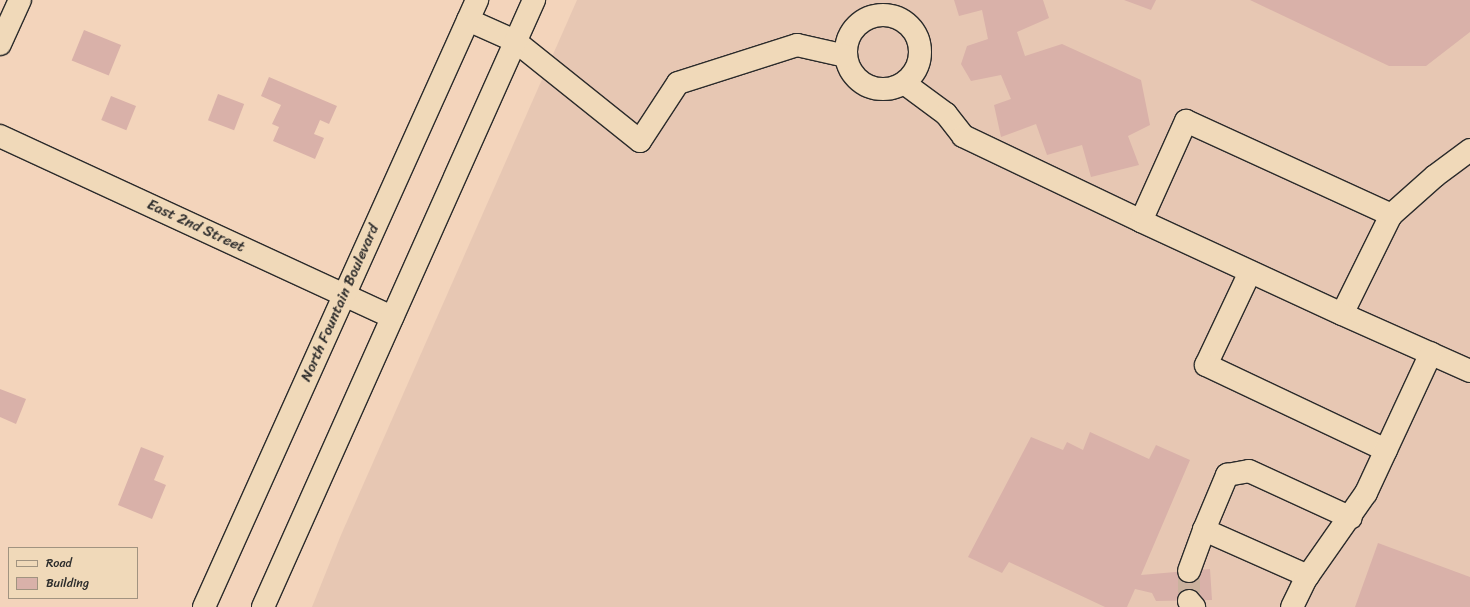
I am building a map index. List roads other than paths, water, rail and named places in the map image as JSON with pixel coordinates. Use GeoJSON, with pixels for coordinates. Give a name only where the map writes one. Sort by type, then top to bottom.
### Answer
{"type":"FeatureCollection","features":[{"type":"Feature","properties":{"kind":"street"},"geometry":{"type":"LineString","coordinates":[[0,44],[20,0]]}},
{"type":"Feature","properties":{"kind":"street","name":"North Fountain Boulevard"},"geometry":{"type":"LineString","coordinates":[[204,607],[477,0]]}},
{"type":"Feature","properties":{"kind":"street"},"geometry":{"type":"LineString","coordinates":[[263,607],[534,0]]}},
{"type":"Feature","properties":{"kind":"street"},"geometry":{"type":"LineString","coordinates":[[876,8],[883,14],[906,22],[919,41],[919,64],[904,83],[880,89],[868,86],[850,68],[846,56],[847,43],[852,31],[876,8]]}},
{"type":"Feature","properties":{"kind":"street"},"geometry":{"type":"LineString","coordinates":[[468,20],[515,42],[640,141],[678,83],[797,44],[846,56]]}},
{"type":"Feature","properties":{"kind":"street"},"geometry":{"type":"LineString","coordinates":[[904,83],[946,114],[963,136],[1250,272],[1470,371]]}},
{"type":"Feature","properties":{"kind":"street"},"geometry":{"type":"LineString","coordinates":[[1141,221],[1186,121],[1391,215]]}},
{"type":"Feature","properties":{"kind":"street","name":"East 2nd Street"},"geometry":{"type":"LineString","coordinates":[[0,136],[197,225],[343,297],[392,317]]}},
{"type":"Feature","properties":{"kind":"street"},"geometry":{"type":"LineString","coordinates":[[1342,314],[1391,215],[1470,150]]}},
{"type":"Feature","properties":{"kind":"street"},"geometry":{"type":"LineString","coordinates":[[1250,272],[1206,365],[1386,450]]}},
{"type":"Feature","properties":{"kind":"street"},"geometry":{"type":"LineString","coordinates":[[1292,607],[1308,576],[1351,518],[1366,493],[1431,353]]}},
{"type":"Feature","properties":{"kind":"street"},"geometry":{"type":"LineString","coordinates":[[1188,571],[1227,475],[1249,471],[1351,518]]}},
{"type":"Feature","properties":{"kind":"street"},"geometry":{"type":"LineString","coordinates":[[1204,530],[1308,576]]}},
{"type":"Feature","properties":{"kind":"tunnel"},"geometry":{"type":"LineString","coordinates":[[1189,571],[1189,601]]}}]}
